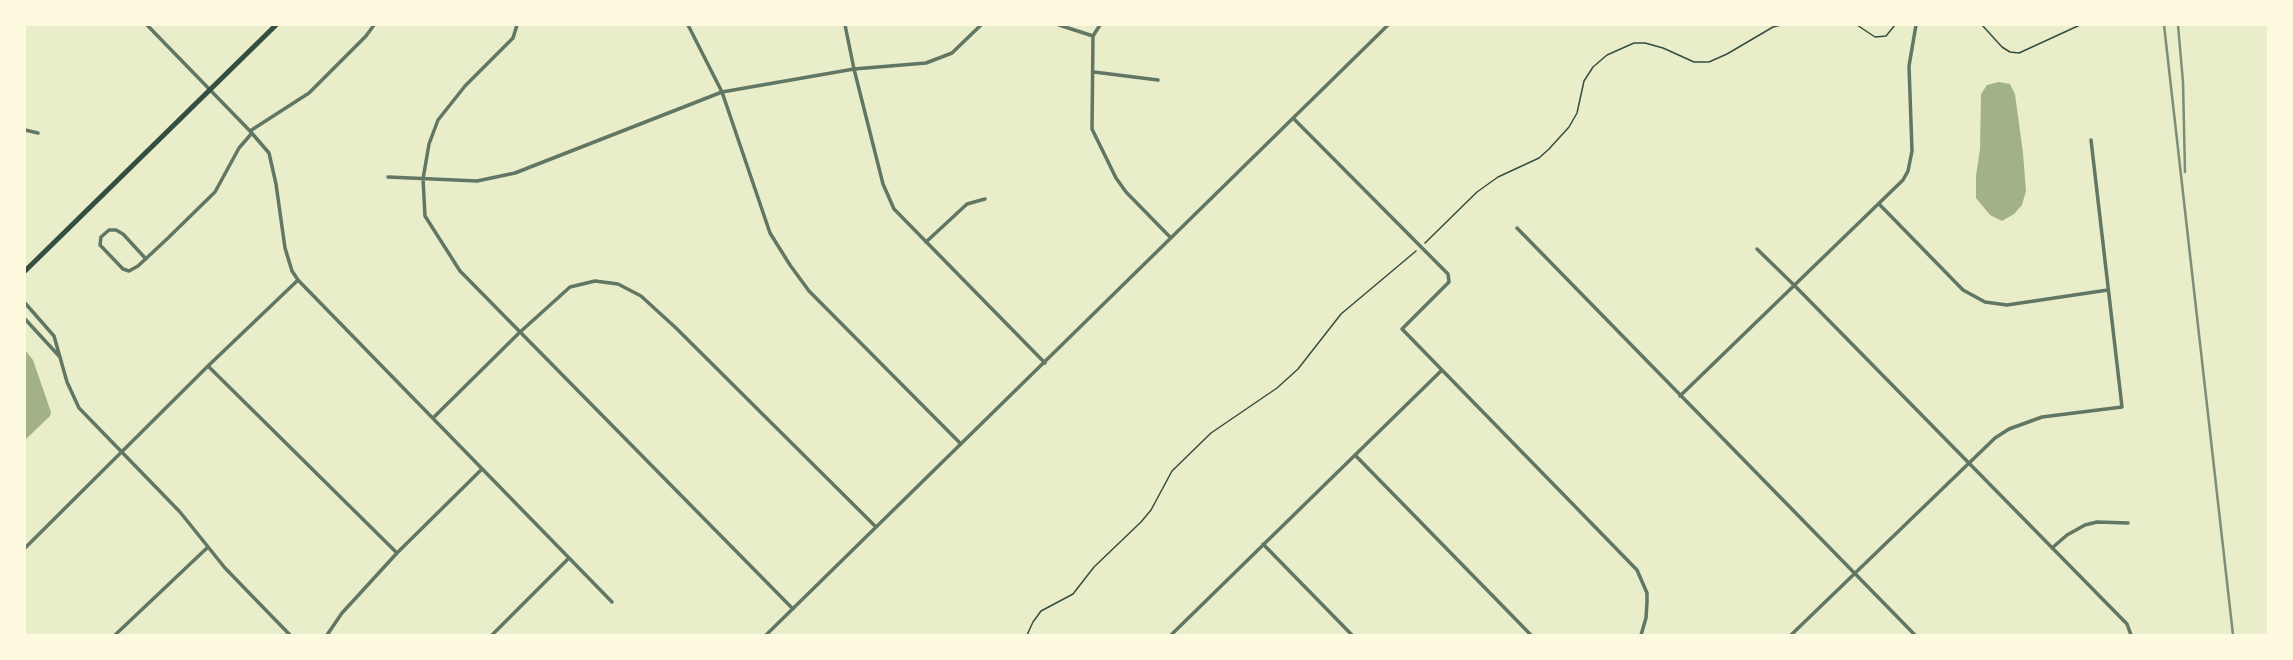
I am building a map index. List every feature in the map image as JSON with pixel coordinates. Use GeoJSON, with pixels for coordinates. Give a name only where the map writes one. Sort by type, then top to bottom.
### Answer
{"type":"FeatureCollection","features":[{"type":"Feature","properties":{"kind":"main road"},"geometry":{"type":"LineString","coordinates":[[25,271],[276,25]]}},
{"type":"Feature","properties":{"kind":"street"},"geometry":{"type":"LineString","coordinates":[[147,25],[269,152],[276,184],[285,248],[292,271],[298,280],[612,602]]}},
{"type":"Feature","properties":{"kind":"street"},"geometry":{"type":"LineString","coordinates":[[146,259],[123,234],[116,230],[109,230],[101,237],[100,245],[123,269],[129,271],[146,259],[215,192],[239,148],[251,132],[309,93],[366,36],[374,25]]}},
{"type":"Feature","properties":{"kind":"street"},"geometry":{"type":"LineString","coordinates":[[517,25],[513,38],[465,86],[438,120],[429,144],[423,179],[425,216],[460,271],[519,333],[793,609]]}},
{"type":"Feature","properties":{"kind":"street"},"geometry":{"type":"LineString","coordinates":[[688,25],[722,92],[770,233],[790,265],[809,291],[961,444]]}},
{"type":"Feature","properties":{"kind":"street"},"geometry":{"type":"LineString","coordinates":[[845,25],[854,69],[883,184],[894,209],[1045,363]]}},
{"type":"Feature","properties":{"kind":"street"},"geometry":{"type":"LineString","coordinates":[[388,177],[477,181],[515,174],[722,92],[854,69],[926,63],[952,53],[981,25]]}},
{"type":"Feature","properties":{"kind":"street"},"geometry":{"type":"LineString","coordinates":[[1059,25],[1093,36]]}},
{"type":"Feature","properties":{"kind":"street"},"geometry":{"type":"LineString","coordinates":[[1100,25],[1093,36],[1094,72],[1092,129],[1123,188],[1171,238]]}},
{"type":"Feature","properties":{"kind":"street"},"geometry":{"type":"LineString","coordinates":[[766,635],[1388,25]]}},
{"type":"Feature","properties":{"kind":"street"},"geometry":{"type":"LineString","coordinates":[[1680,396],[1903,180],[1910,161],[1909,66],[1916,25]]}},
{"type":"Feature","properties":{"kind":"street"},"geometry":{"type":"LineString","coordinates":[[1094,72],[1158,80]]}},
{"type":"Feature","properties":{"kind":"street"},"geometry":{"type":"LineString","coordinates":[[1293,118],[1448,274],[1449,282],[1402,328],[1638,570],[1645,588],[1648,602],[1648,611],[1641,635]]}},
{"type":"Feature","properties":{"kind":"street"},"geometry":{"type":"LineString","coordinates":[[25,130],[38,133]]}},
{"type":"Feature","properties":{"kind":"street"},"geometry":{"type":"LineString","coordinates":[[1791,635],[1968,462],[1995,438],[2026,422],[2054,414],[2122,407],[2091,140]]}},
{"type":"Feature","properties":{"kind":"street"},"geometry":{"type":"LineString","coordinates":[[926,242],[967,204],[985,199]]}},
{"type":"Feature","properties":{"kind":"street"},"geometry":{"type":"LineString","coordinates":[[1879,204],[1963,290],[1985,302],[2008,305],[2108,290]]}},
{"type":"Feature","properties":{"kind":"street"},"geometry":{"type":"LineString","coordinates":[[1517,228],[1915,635]]}},
{"type":"Feature","properties":{"kind":"street"},"geometry":{"type":"LineString","coordinates":[[1756,249],[1795,286],[2127,624],[2131,635]]}},
{"type":"Feature","properties":{"kind":"street"},"geometry":{"type":"LineString","coordinates":[[25,548],[208,366],[298,280]]}},
{"type":"Feature","properties":{"kind":"street"},"geometry":{"type":"LineString","coordinates":[[433,418],[519,333],[570,287],[595,281],[618,284],[641,296],[876,527]]}},
{"type":"Feature","properties":{"kind":"street"},"geometry":{"type":"LineString","coordinates":[[25,303],[54,336],[60,348],[59,356]]}},
{"type":"Feature","properties":{"kind":"street"},"geometry":{"type":"LineString","coordinates":[[25,319],[59,356],[79,408],[121,453],[180,512],[242,587],[290,635]]}},
{"type":"Feature","properties":{"kind":"street"},"geometry":{"type":"LineString","coordinates":[[208,366],[397,553]]}},
{"type":"Feature","properties":{"kind":"street"},"geometry":{"type":"LineString","coordinates":[[1171,635],[1442,370]]}},
{"type":"Feature","properties":{"kind":"street"},"geometry":{"type":"LineString","coordinates":[[1355,455],[1531,635]]}},
{"type":"Feature","properties":{"kind":"street"},"geometry":{"type":"LineString","coordinates":[[327,635],[342,613],[397,553],[482,469]]}},
{"type":"Feature","properties":{"kind":"street"},"geometry":{"type":"LineString","coordinates":[[2052,548],[2067,535],[2085,525],[2097,522],[2128,523]]}},
{"type":"Feature","properties":{"kind":"street"},"geometry":{"type":"LineString","coordinates":[[1264,544],[1352,635]]}},
{"type":"Feature","properties":{"kind":"street"},"geometry":{"type":"LineString","coordinates":[[116,635],[208,547]]}},
{"type":"Feature","properties":{"kind":"street"},"geometry":{"type":"LineString","coordinates":[[492,635],[569,558]]}},
{"type":"Feature","properties":{"kind":"street"},"geometry":{"type":"LineString","coordinates":[[1175,632],[1178,635]]}},
{"type":"Feature","properties":{"kind":"path"},"geometry":{"type":"LineString","coordinates":[[1027,635],[1033,622],[1041,611],[1073,594],[1094,567],[1141,522],[1151,510],[1172,471],[1211,433],[1277,388],[1298,369],[1341,314],[1421,246],[1477,192],[1498,177],[1538,158],[1549,149],[1569,127],[1577,113],[1584,80],[1593,67],[1607,55],[1634,43],[1645,43],[1663,48],[1694,62],[1708,62],[1727,54],[1773,27],[1781,25]]}},
{"type":"Feature","properties":{"kind":"path"},"geometry":{"type":"LineString","coordinates":[[1857,25],[1875,37],[1886,36],[1895,25]]}},
{"type":"Feature","properties":{"kind":"path"},"geometry":{"type":"LineString","coordinates":[[1982,25],[2002,47],[2010,52],[2019,53],[2080,25]]}},
{"type":"Feature","properties":{"kind":"shaded area"},"geometry":{"type":"Polygon","coordinates":[[[1999,82],[2010,84],[2015,94],[2023,153],[2026,191],[2022,205],[2014,214],[2002,221],[1990,215],[1976,198],[1976,176],[1980,149],[1981,94],[1987,85],[1999,82]]]}},
{"type":"Feature","properties":{"kind":"shaded area"},"geometry":{"type":"Polygon","coordinates":[[[25,350],[33,360],[51,412],[50,416],[25,440],[25,350]]]}},
{"type":"Feature","properties":{"kind":"railway"},"geometry":{"type":"LineString","coordinates":[[2164,25],[2233,635]]}},
{"type":"Feature","properties":{"kind":"railway"},"geometry":{"type":"LineString","coordinates":[[2178,25],[2183,82],[2185,172]]}}]}
